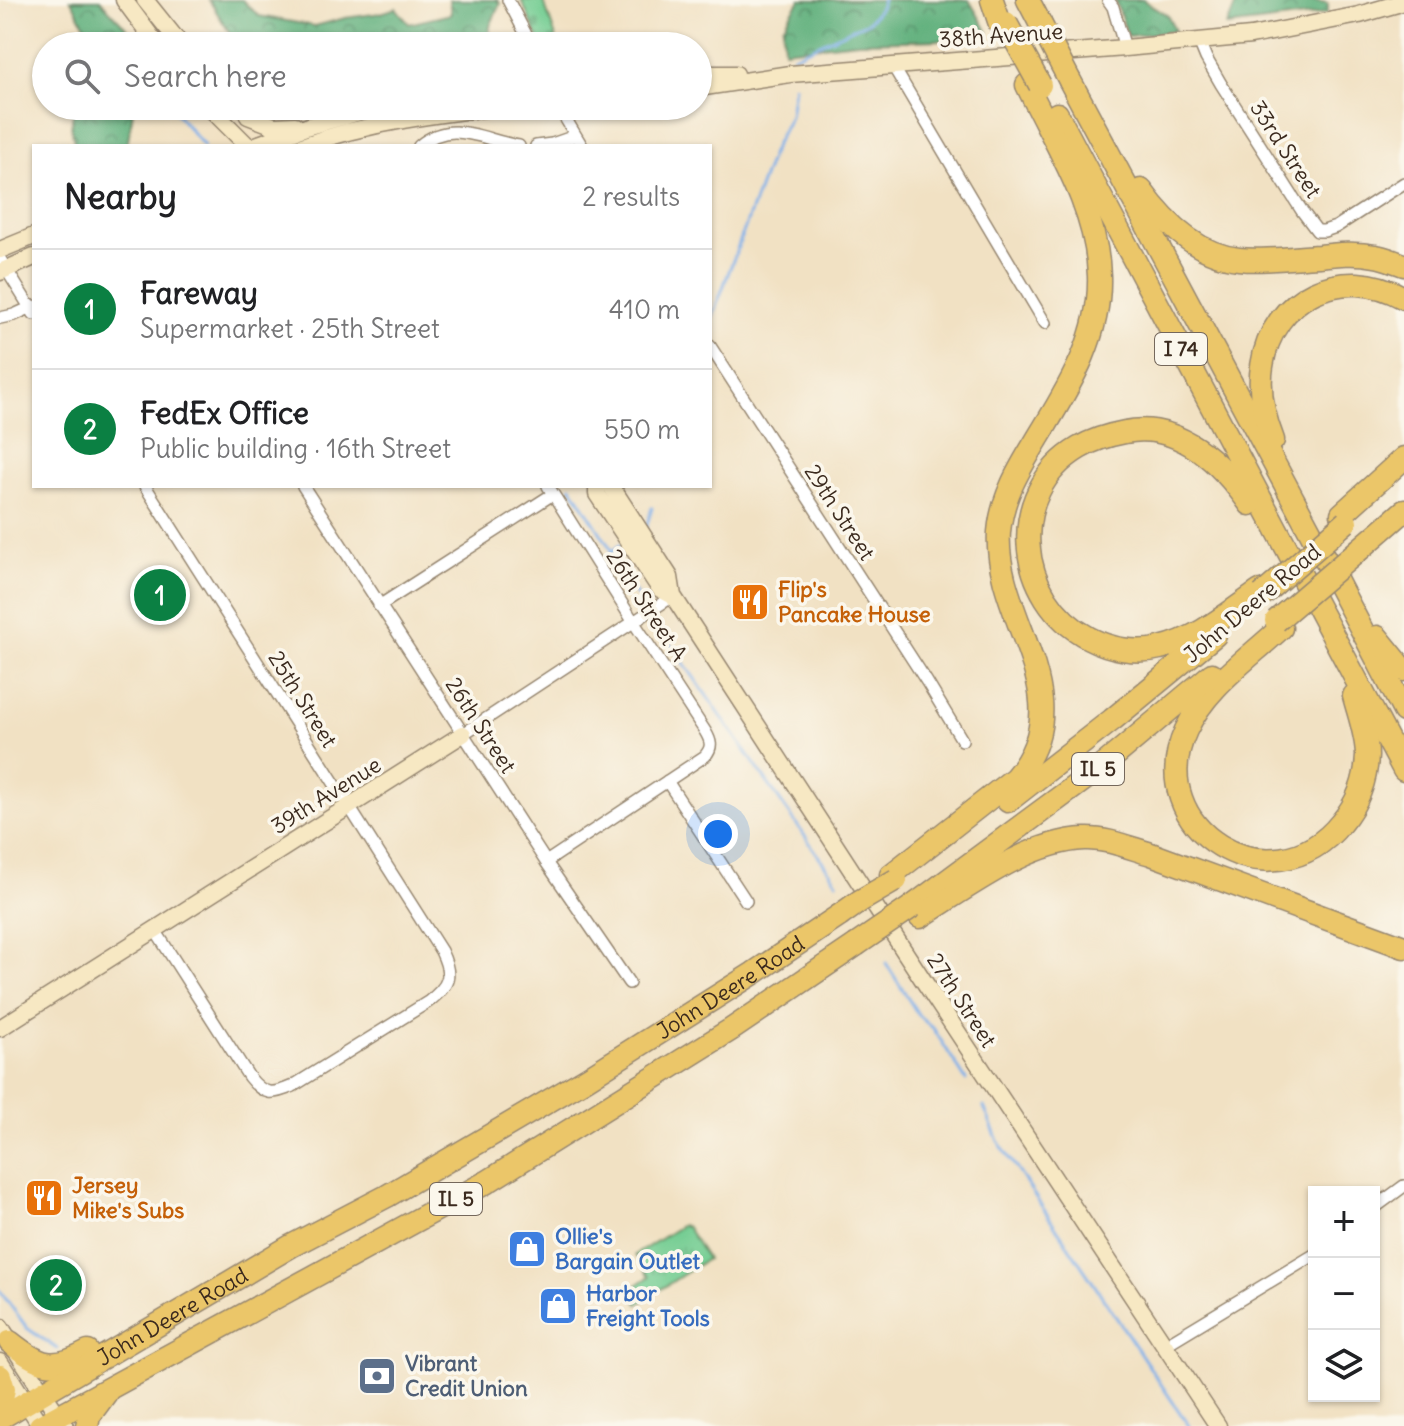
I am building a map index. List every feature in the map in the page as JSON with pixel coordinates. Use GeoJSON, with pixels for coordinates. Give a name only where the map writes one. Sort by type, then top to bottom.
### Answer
{"type":"FeatureCollection","features":[{"type":"Feature","properties":{"kind":"highway","name":"I 74"},"geometry":{"type":"LineString","coordinates":[[994,0],[1033,85],[1126,243],[1404,770]]}},
{"type":"Feature","properties":{"kind":"highway","name":"I 74"},"geometry":{"type":"LineString","coordinates":[[1028,0],[1073,79],[1306,523],[1315,567],[1404,711]]}},
{"type":"Feature","properties":{"kind":"highway"},"geometry":{"type":"LineString","coordinates":[[1073,79],[1093,103],[1143,192],[1173,227],[1195,244],[1235,259],[1361,254],[1404,265]]}},
{"type":"Feature","properties":{"kind":"highway"},"geometry":{"type":"LineString","coordinates":[[894,878],[1015,778],[1029,758],[1039,732],[1042,703],[1038,677],[1000,562],[1001,517],[1015,476],[1086,351],[1097,309],[1099,278],[1090,220],[1033,85]]}},
{"type":"Feature","properties":{"kind":"highway"},"geometry":{"type":"LineString","coordinates":[[1306,523],[1264,411],[1261,377],[1269,341],[1283,317],[1296,304],[1327,286],[1347,283],[1374,285],[1404,298]]}},
{"type":"Feature","properties":{"kind":"highway"},"geometry":{"type":"LineString","coordinates":[[1321,614],[1234,482],[1215,462],[1184,441],[1150,431],[1131,431],[1096,439],[1078,448],[1055,468],[1033,507],[1029,555],[1037,585],[1051,608],[1075,630],[1101,644],[1143,651],[1174,644],[1208,628],[1261,593],[1315,567],[1360,551],[1404,520]]}},
{"type":"Feature","properties":{"kind":"highway"},"geometry":{"type":"LineString","coordinates":[[1344,518],[1404,458]]}},
{"type":"Feature","properties":{"kind":"highway","name":"John Deere Road"},"geometry":{"type":"LineString","coordinates":[[49,1424],[474,1189],[916,912],[1278,624],[1344,518],[1404,472]]}},
{"type":"Feature","properties":{"kind":"highway"},"geometry":{"type":"LineString","coordinates":[[1360,551],[1404,511]]}},
{"type":"Feature","properties":{"kind":"highway"},"geometry":{"type":"LineString","coordinates":[[1315,567],[1404,670]]}},
{"type":"Feature","properties":{"kind":"highway","name":"John Deere Road"},"geometry":{"type":"LineString","coordinates":[[0,1418],[291,1246],[387,1196],[586,1079],[754,973],[971,829],[1088,738],[1261,593]]}},
{"type":"Feature","properties":{"kind":"highway"},"geometry":{"type":"LineString","coordinates":[[1278,624],[1209,694],[1193,717],[1179,747],[1177,780],[1189,815],[1205,834],[1231,853],[1260,860],[1299,854],[1313,848],[1336,830],[1354,806],[1367,755],[1351,683],[1337,646]]}},
{"type":"Feature","properties":{"kind":"highway"},"geometry":{"type":"LineString","coordinates":[[916,912],[1024,856],[1054,844],[1086,839],[1151,854],[1404,947]]}},
{"type":"Feature","properties":{"kind":"highway"},"geometry":{"type":"LineString","coordinates":[[3,1343],[51,1365],[68,1362],[172,1305],[291,1246]]}},
{"type":"Feature","properties":{"kind":"highway"},"geometry":{"type":"LineString","coordinates":[[0,1376],[4,1389],[0,1407]]}},
{"type":"Feature","properties":{"kind":"highway"},"geometry":{"type":"LineString","coordinates":[[87,1426],[93,1408],[111,1387]]}},
{"type":"Feature","properties":{"kind":"main road"},"geometry":{"type":"LineString","coordinates":[[124,0],[148,32]]}},
{"type":"Feature","properties":{"kind":"main road"},"geometry":{"type":"LineString","coordinates":[[145,0],[171,32]]}},
{"type":"Feature","properties":{"kind":"main road","name":"38th Avenue"},"geometry":{"type":"LineString","coordinates":[[712,86],[790,74],[1199,41],[1290,29],[1404,2]]}},
{"type":"Feature","properties":{"kind":"main road","name":"38th Avenue"},"geometry":{"type":"LineString","coordinates":[[712,74],[790,74]]}},
{"type":"Feature","properties":{"kind":"main road"},"geometry":{"type":"LineString","coordinates":[[218,120],[227,135],[227,144]]}},
{"type":"Feature","properties":{"kind":"main road"},"geometry":{"type":"LineString","coordinates":[[222,120],[248,144]]}},
{"type":"Feature","properties":{"kind":"main road"},"geometry":{"type":"LineString","coordinates":[[253,120],[276,142],[309,126],[331,120]]}},
{"type":"Feature","properties":{"kind":"main road"},"geometry":{"type":"LineString","coordinates":[[262,120],[274,126],[309,126]]}},
{"type":"Feature","properties":{"kind":"main road"},"geometry":{"type":"LineString","coordinates":[[308,144],[404,120]]}},
{"type":"Feature","properties":{"kind":"main road"},"geometry":{"type":"LineString","coordinates":[[325,144],[339,134]]}},
{"type":"Feature","properties":{"kind":"main road"},"geometry":{"type":"LineString","coordinates":[[0,250],[32,237]]}},
{"type":"Feature","properties":{"kind":"main road"},"geometry":{"type":"LineString","coordinates":[[2,267],[32,258]]}},
{"type":"Feature","properties":{"kind":"main road","name":"27th Street"},"geometry":{"type":"LineString","coordinates":[[597,488],[597,494],[660,589],[673,596]]}},
{"type":"Feature","properties":{"kind":"main road","name":"27th Street"},"geometry":{"type":"LineString","coordinates":[[612,488],[670,577],[673,596],[1218,1426]]}},
{"type":"Feature","properties":{"kind":"main road","name":"39th Avenue"},"geometry":{"type":"LineString","coordinates":[[0,1028],[463,734]]}},
{"type":"Feature","properties":{"kind":"main road"},"geometry":{"type":"LineString","coordinates":[[3,1343],[49,1424]]}},
{"type":"Feature","properties":{"kind":"street"},"geometry":{"type":"LineString","coordinates":[[508,0],[525,32]]}},
{"type":"Feature","properties":{"kind":"street"},"geometry":{"type":"LineString","coordinates":[[1108,0],[1125,48]]}},
{"type":"Feature","properties":{"kind":"street","name":"33rd Street"},"geometry":{"type":"LineString","coordinates":[[1199,41],[1221,84],[1317,231],[1336,227],[1404,183]]}},
{"type":"Feature","properties":{"kind":"street"},"geometry":{"type":"LineString","coordinates":[[893,66],[1045,323]]}},
{"type":"Feature","properties":{"kind":"street"},"geometry":{"type":"LineString","coordinates":[[552,144],[578,141],[566,120]]}},
{"type":"Feature","properties":{"kind":"street"},"geometry":{"type":"LineString","coordinates":[[422,144],[434,135],[452,131],[473,133],[512,144]]}},
{"type":"Feature","properties":{"kind":"street"},"geometry":{"type":"LineString","coordinates":[[2,267],[32,308]]}},
{"type":"Feature","properties":{"kind":"street"},"geometry":{"type":"LineString","coordinates":[[0,318],[32,309]]}},
{"type":"Feature","properties":{"kind":"street","name":"29th Street"},"geometry":{"type":"LineString","coordinates":[[712,349],[962,740]]}},
{"type":"Feature","properties":{"kind":"street","name":"25th Street"},"geometry":{"type":"LineString","coordinates":[[146,488],[441,951],[448,975],[446,986],[428,1002],[293,1086],[278,1092],[265,1092],[249,1077],[155,930]]}},
{"type":"Feature","properties":{"kind":"street","name":"26th Street"},"geometry":{"type":"LineString","coordinates":[[304,488],[546,862],[629,983]]}},
{"type":"Feature","properties":{"kind":"street"},"geometry":{"type":"LineString","coordinates":[[379,606],[550,490]]}},
{"type":"Feature","properties":{"kind":"street","name":"26th Street A"},"geometry":{"type":"LineString","coordinates":[[550,490],[710,740],[711,746],[705,756],[667,781]]}},
{"type":"Feature","properties":{"kind":"street","name":"39th Avenue"},"geometry":{"type":"LineString","coordinates":[[463,734],[673,596]]}},
{"type":"Feature","properties":{"kind":"street"},"geometry":{"type":"LineString","coordinates":[[546,862],[667,781],[746,901]]}},
{"type":"Feature","properties":{"kind":"street"},"geometry":{"type":"LineString","coordinates":[[1380,1204],[1404,1186]]}},
{"type":"Feature","properties":{"kind":"street"},"geometry":{"type":"LineString","coordinates":[[1165,1345],[1309,1258]]}},
{"type":"Feature","properties":{"kind":"green space"},"geometry":{"type":"Polygon","coordinates":[[[71,0],[100,0],[130,32],[88,32],[71,0]]]}},
{"type":"Feature","properties":{"kind":"green space"},"geometry":{"type":"Polygon","coordinates":[[[209,0],[242,0],[259,16],[315,26],[396,8],[409,24],[451,14],[449,0],[497,0],[500,4],[489,32],[229,32],[209,0]]]}},
{"type":"Feature","properties":{"kind":"green space"},"geometry":{"type":"Polygon","coordinates":[[[521,0],[543,0],[554,32],[536,32],[521,0]]]}},
{"type":"Feature","properties":{"kind":"green space"},"geometry":{"type":"Polygon","coordinates":[[[800,0],[969,0],[988,32],[983,39],[858,42],[784,50],[783,27],[800,0]]]}},
{"type":"Feature","properties":{"kind":"green space"},"geometry":{"type":"Polygon","coordinates":[[[1115,0],[1143,0],[1168,16],[1175,31],[1128,36],[1115,0]]]}},
{"type":"Feature","properties":{"kind":"green space"},"geometry":{"type":"Polygon","coordinates":[[[1245,0],[1328,3],[1328,13],[1227,26],[1235,6],[1245,0]]]}},
{"type":"Feature","properties":{"kind":"green space"},"geometry":{"type":"Polygon","coordinates":[[[72,120],[132,120],[127,144],[75,144],[72,120]]]}},
{"type":"Feature","properties":{"kind":"green space"},"geometry":{"type":"Polygon","coordinates":[[[682,1225],[686,1226],[707,1259],[638,1304],[629,1290],[649,1277],[635,1255],[682,1225]]]}},
{"type":"Feature","properties":{"kind":"waterway"},"geometry":{"type":"LineString","coordinates":[[793,56],[868,22],[883,0]]}},
{"type":"Feature","properties":{"kind":"waterway"},"geometry":{"type":"LineString","coordinates":[[712,318],[775,145],[790,116],[794,86]]}},
{"type":"Feature","properties":{"kind":"waterway"},"geometry":{"type":"LineString","coordinates":[[182,120],[202,144]]}},
{"type":"Feature","properties":{"kind":"waterway"},"geometry":{"type":"LineString","coordinates":[[572,488],[612,551]]}},
{"type":"Feature","properties":{"kind":"waterway"},"geometry":{"type":"LineString","coordinates":[[646,527],[652,508]]}},
{"type":"Feature","properties":{"kind":"waterway"},"geometry":{"type":"LineString","coordinates":[[620,545],[611,552],[611,559],[643,604]]}},
{"type":"Feature","properties":{"kind":"waterway"},"geometry":{"type":"LineString","coordinates":[[651,616],[837,882]]}},
{"type":"Feature","properties":{"kind":"waterway"},"geometry":{"type":"LineString","coordinates":[[886,963],[919,1016],[933,1028],[966,1080]]}},
{"type":"Feature","properties":{"kind":"waterway"},"geometry":{"type":"LineString","coordinates":[[984,1107],[998,1141],[1189,1426]]}},
{"type":"Feature","properties":{"kind":"waterway"},"geometry":{"type":"LineString","coordinates":[[0,1291],[27,1328],[57,1349]]}},
{"type":"Feature","properties":{"kind":"place","name":"Fareway"},"geometry":{"type":"Point","coordinates":[160,595]}},
{"type":"Feature","properties":{"kind":"place","name":"Flip's Pancake House"},"geometry":{"type":"Point","coordinates":[750,602]}},
{"type":"Feature","properties":{"kind":"place","name":"Jersey Mike's Subs"},"geometry":{"type":"Point","coordinates":[44,1198]}},
{"type":"Feature","properties":{"kind":"place","name":"Ollie's Bargain Outlet"},"geometry":{"type":"Point","coordinates":[527,1249]}},
{"type":"Feature","properties":{"kind":"place","name":"FedEx Office"},"geometry":{"type":"Point","coordinates":[56,1285]}},
{"type":"Feature","properties":{"kind":"place","name":"Harbor Freight Tools"},"geometry":{"type":"Point","coordinates":[558,1306]}},
{"type":"Feature","properties":{"kind":"place","name":"Vibrant Credit Union"},"geometry":{"type":"Point","coordinates":[377,1376]}}]}
